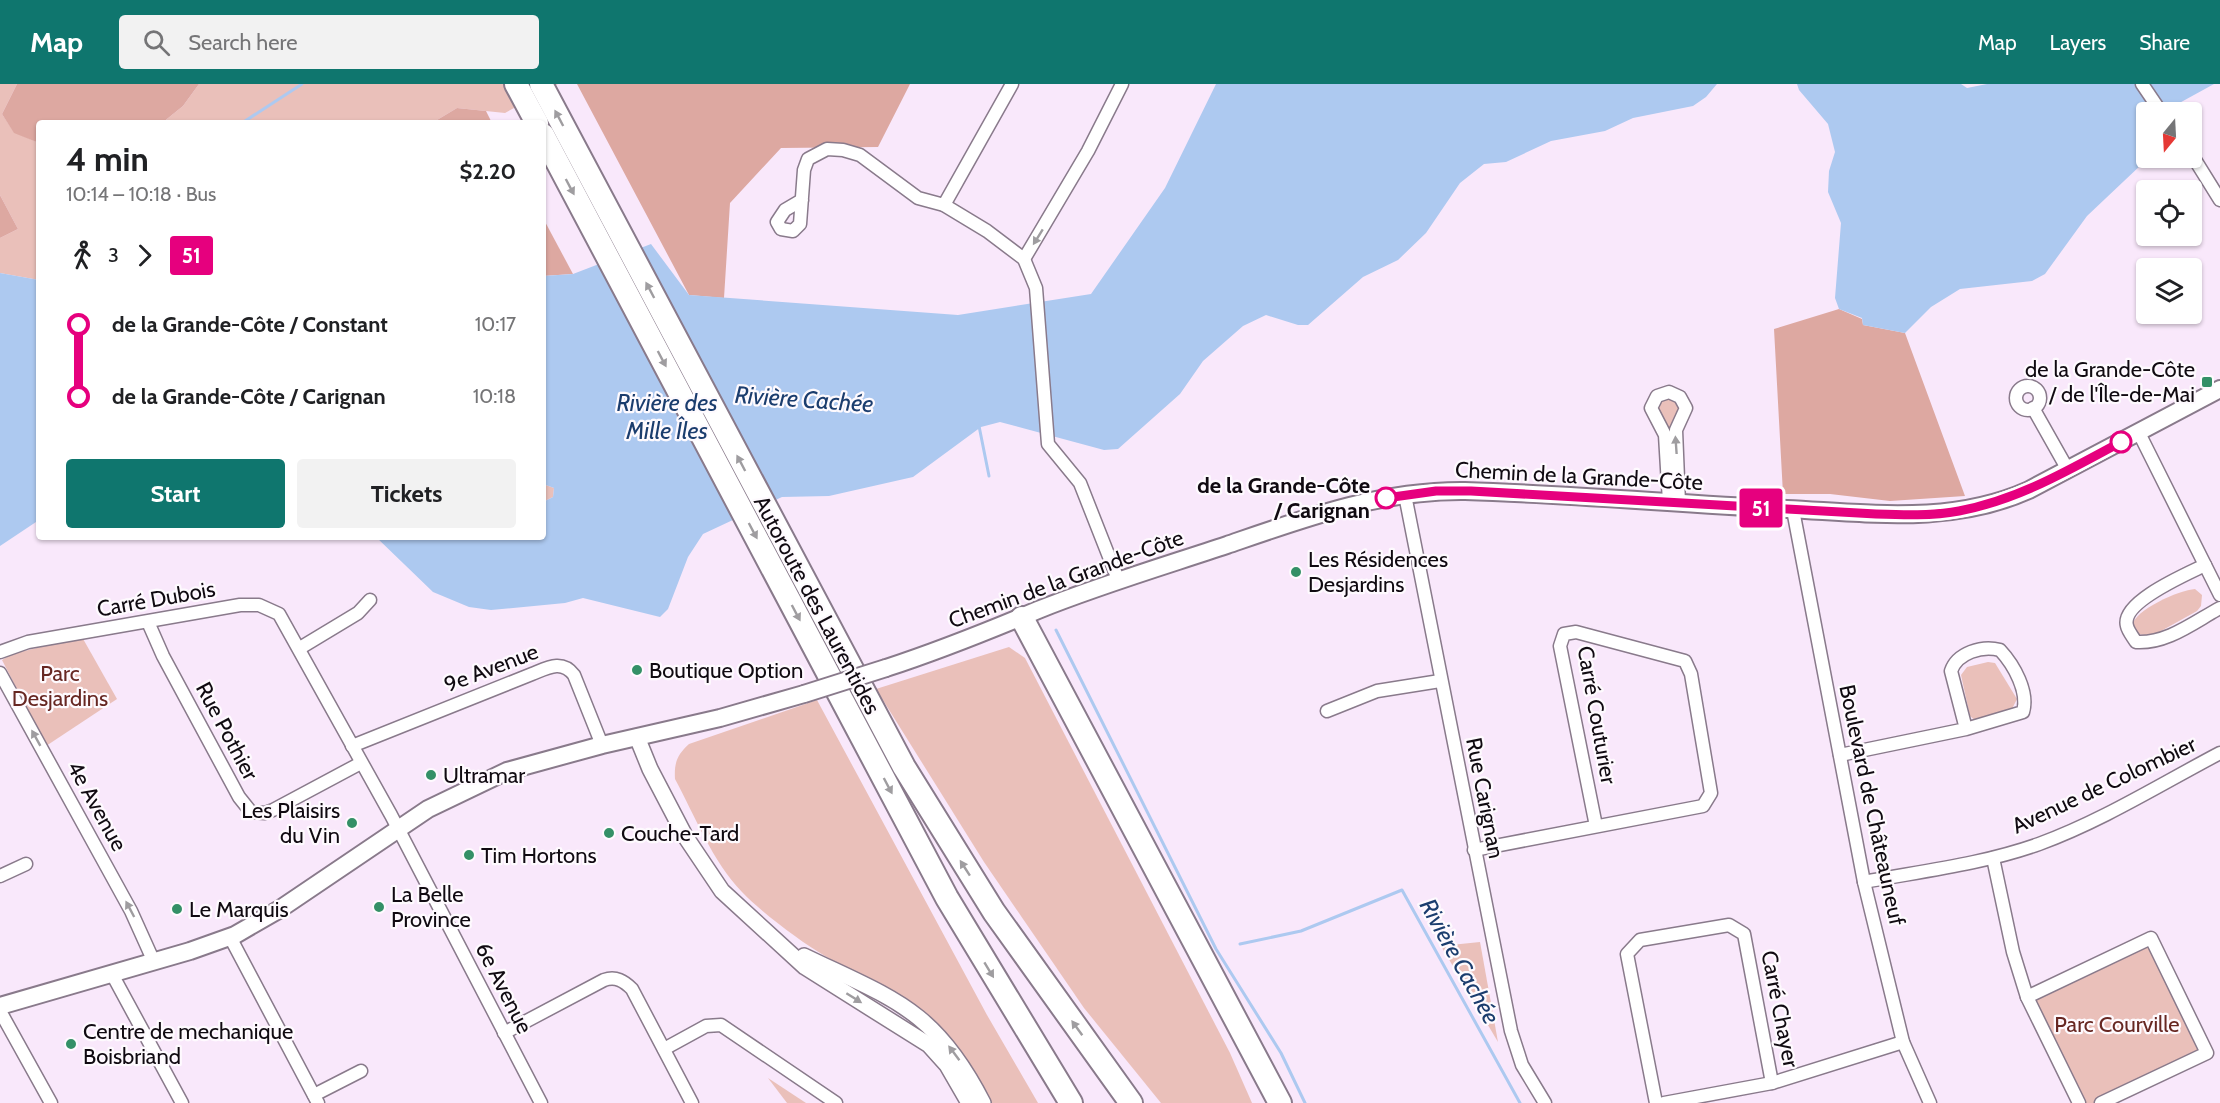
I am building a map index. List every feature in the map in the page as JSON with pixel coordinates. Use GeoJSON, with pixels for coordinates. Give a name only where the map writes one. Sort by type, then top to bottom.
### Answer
{"type":"FeatureCollection","features":[{"type":"Feature","properties":{"kind":"highway"},"geometry":{"type":"LineString","coordinates":[[516,84],[535,120]]}},
{"type":"Feature","properties":{"kind":"highway","name":"Autoroute des Laurentides"},"geometry":{"type":"LineString","coordinates":[[541,84],[947,898],[1071,1103]]}},
{"type":"Feature","properties":{"kind":"highway","name":"Autoroute des Laurentides"},"geometry":{"type":"LineString","coordinates":[[546,140],[778,557],[953,849],[1029,963],[1131,1103]]}},
{"type":"Feature","properties":{"kind":"highway"},"geometry":{"type":"LineString","coordinates":[[1022,618],[1280,1103]]}},
{"type":"Feature","properties":{"kind":"highway"},"geometry":{"type":"LineString","coordinates":[[1192,939],[1266,1103]]}},
{"type":"Feature","properties":{"kind":"highway"},"geometry":{"type":"LineString","coordinates":[[1035,1046],[1062,1103]]}},
{"type":"Feature","properties":{"kind":"highway"},"geometry":{"type":"LineString","coordinates":[[1111,1076],[1141,1103]]}},
{"type":"Feature","properties":{"kind":"main road","name":"Chemin de la Grande-Côte"},"geometry":{"type":"LineString","coordinates":[[0,1006],[230,938],[270,916],[397,829],[441,802],[494,776],[602,745],[730,716],[886,668],[1119,582],[1317,514],[1405,495],[1471,491],[1891,515],[1959,511],[2010,498],[2068,470],[2220,389]]}},
{"type":"Feature","properties":{"kind":"street"},"geometry":{"type":"LineString","coordinates":[[944,206],[1012,84]]}},
{"type":"Feature","properties":{"kind":"street"},"geometry":{"type":"LineString","coordinates":[[1024,259],[1051,216],[1122,84]]}},
{"type":"Feature","properties":{"kind":"street"},"geometry":{"type":"LineString","coordinates":[[2142,84],[2154,102]]}},
{"type":"Feature","properties":{"kind":"street"},"geometry":{"type":"LineString","coordinates":[[802,200],[804,170],[808,159],[816,153],[835,149],[860,155],[918,198],[944,206],[987,231],[1024,259],[1036,288],[1045,432],[1050,450],[1073,472],[1080,483],[1119,582]]}},
{"type":"Feature","properties":{"kind":"street"},"geometry":{"type":"LineString","coordinates":[[2200,168],[2220,200]]}},
{"type":"Feature","properties":{"kind":"street"},"geometry":{"type":"LineString","coordinates":[[1669,392],[1680,397],[1686,408],[1676,430],[1674,503],[1665,435],[1651,408],[1657,396],[1669,392]]}},
{"type":"Feature","properties":{"kind":"street"},"geometry":{"type":"LineString","coordinates":[[2033,408],[2068,470]]}},
{"type":"Feature","properties":{"kind":"street"},"geometry":{"type":"LineString","coordinates":[[2139,433],[2220,595]]}},
{"type":"Feature","properties":{"kind":"street","name":"Rue Carignan"},"geometry":{"type":"LineString","coordinates":[[1405,495],[1511,1031],[1522,1065],[1545,1103]]}},
{"type":"Feature","properties":{"kind":"street","name":"Boulevard de Châteauneuf"},"geometry":{"type":"LineString","coordinates":[[1793,510],[1864,882],[1903,1042],[1930,1103]]}},
{"type":"Feature","properties":{"kind":"street"},"geometry":{"type":"LineString","coordinates":[[2205,565],[2166,584],[2138,603],[2128,613],[2126,625],[2136,642],[2149,643],[2163,639],[2220,608]]}},
{"type":"Feature","properties":{"kind":"street"},"geometry":{"type":"LineString","coordinates":[[300,648],[358,614],[370,600]]}},
{"type":"Feature","properties":{"kind":"street","name":"Carré Dubois"},"geometry":{"type":"LineString","coordinates":[[0,652],[28,642],[240,605],[259,605],[279,614],[300,648],[397,829]]}},
{"type":"Feature","properties":{"kind":"street","name":"Rue Pothier"},"geometry":{"type":"LineString","coordinates":[[148,622],[163,656],[239,797],[251,812],[265,813],[273,810],[361,763]]}},
{"type":"Feature","properties":{"kind":"street","name":"Carré Couturier"},"geometry":{"type":"LineString","coordinates":[[1474,850],[1703,806],[1711,793],[1691,674],[1685,662],[1576,632],[1564,634],[1560,646],[1596,826]]}},
{"type":"Feature","properties":{"kind":"street"},"geometry":{"type":"LineString","coordinates":[[1840,755],[1966,729],[2023,712],[2026,703],[2024,692],[2000,650],[1991,648],[1959,656],[1954,662],[1952,671],[1966,729]]}},
{"type":"Feature","properties":{"kind":"street","name":"9e Avenue"},"geometry":{"type":"LineString","coordinates":[[352,746],[532,674],[558,666],[567,668],[574,675],[602,745]]}},
{"type":"Feature","properties":{"kind":"street","name":"4e Avenue"},"geometry":{"type":"LineString","coordinates":[[0,673],[131,911],[154,962]]}},
{"type":"Feature","properties":{"kind":"street"},"geometry":{"type":"LineString","coordinates":[[1327,711],[1377,691],[1440,681]]}},
{"type":"Feature","properties":{"kind":"street"},"geometry":{"type":"LineString","coordinates":[[637,737],[650,769],[704,868],[736,906],[805,967],[929,1045],[947,1065],[969,1103]]}},
{"type":"Feature","properties":{"kind":"street","name":"Avenue de Colombier"},"geometry":{"type":"LineString","coordinates":[[1864,882],[1993,858],[2040,843],[2220,753]]}},
{"type":"Feature","properties":{"kind":"street","name":"6e Avenue"},"geometry":{"type":"LineString","coordinates":[[397,829],[541,1103]]}},
{"type":"Feature","properties":{"kind":"street"},"geometry":{"type":"LineString","coordinates":[[1993,858],[2013,952],[2027,997],[2079,1103]]}},
{"type":"Feature","properties":{"kind":"street"},"geometry":{"type":"LineString","coordinates":[[0,876],[27,864]]}},
{"type":"Feature","properties":{"kind":"street","name":"Carré Chayer"},"geometry":{"type":"LineString","coordinates":[[1656,1103],[1627,954],[1640,940],[1729,925],[1744,934],[1772,1083]]}},
{"type":"Feature","properties":{"kind":"street"},"geometry":{"type":"LineString","coordinates":[[230,938],[316,1099],[361,1071]]}},
{"type":"Feature","properties":{"kind":"street"},"geometry":{"type":"LineString","coordinates":[[2027,997],[2151,938],[2207,1053],[2101,1103]]}},
{"type":"Feature","properties":{"kind":"street"},"geometry":{"type":"LineString","coordinates":[[783,946],[882,993],[914,1013],[940,1036],[957,1056],[983,1103]]}},
{"type":"Feature","properties":{"kind":"street"},"geometry":{"type":"LineString","coordinates":[[112,974],[182,1103]]}},
{"type":"Feature","properties":{"kind":"street"},"geometry":{"type":"LineString","coordinates":[[504,1033],[612,978],[624,982],[632,989],[692,1103]]}},
{"type":"Feature","properties":{"kind":"street"},"geometry":{"type":"LineString","coordinates":[[0,1011],[51,1103]]}},
{"type":"Feature","properties":{"kind":"street"},"geometry":{"type":"LineString","coordinates":[[664,1049],[706,1026],[721,1025],[836,1103]]}},
{"type":"Feature","properties":{"kind":"street","name":"Carré Chayer"},"geometry":{"type":"LineString","coordinates":[[1664,1103],[1772,1083],[1903,1042]]}},
{"type":"Feature","properties":{"kind":"green space"},"geometry":{"type":"Polygon","coordinates":[[[0,84],[17,84],[2,114],[14,132],[36,142],[36,279],[0,273],[0,238],[18,229],[0,195],[0,84]]]}},
{"type":"Feature","properties":{"kind":"green space"},"geometry":{"type":"Polygon","coordinates":[[[199,84],[558,84],[505,113],[457,108],[437,120],[166,120],[183,106],[199,84]]]}},
{"type":"Feature","properties":{"kind":"green space"},"geometry":{"type":"Polygon","coordinates":[[[1670,396],[1681,404],[1671,437],[1656,406],[1660,399],[1670,396]]]}},
{"type":"Feature","properties":{"kind":"green space"},"geometry":{"type":"Polygon","coordinates":[[[546,485],[554,488],[553,497],[546,500],[546,485]]]}},
{"type":"Feature","properties":{"kind":"green space"},"geometry":{"type":"Polygon","coordinates":[[[2195,589],[2202,595],[2201,606],[2197,611],[2152,636],[2137,634],[2132,626],[2140,614],[2169,597],[2195,589]]]}},
{"type":"Feature","properties":{"kind":"green space","name":"Parc Desjardins"},"geometry":{"type":"Polygon","coordinates":[[[82,637],[117,699],[46,746],[2,660],[12,654],[82,637]]]}},
{"type":"Feature","properties":{"kind":"green space"},"geometry":{"type":"Polygon","coordinates":[[[1009,647],[1025,658],[1230,1053],[1252,1103],[1161,1103],[1084,1008],[984,862],[876,689],[1009,647]]]}},
{"type":"Feature","properties":{"kind":"green space"},"geometry":{"type":"Polygon","coordinates":[[[1988,662],[1995,663],[2017,699],[2012,709],[1978,723],[1970,716],[1961,675],[1967,667],[1988,662]]]}},
{"type":"Feature","properties":{"kind":"green space"},"geometry":{"type":"Polygon","coordinates":[[[817,700],[987,1015],[1038,1103],[991,1103],[958,1049],[935,1021],[896,993],[815,950],[770,917],[731,880],[705,838],[675,779],[677,760],[682,752],[689,744],[817,700]]]}},
{"type":"Feature","properties":{"kind":"green space","name":"Parc Courville"},"geometry":{"type":"Polygon","coordinates":[[[2150,936],[2206,1054],[2101,1103],[2079,1103],[2027,997],[2150,936]]]}},
{"type":"Feature","properties":{"kind":"green space"},"geometry":{"type":"Polygon","coordinates":[[[1480,942],[1498,1042],[1441,946],[1480,942]]]}},
{"type":"Feature","properties":{"kind":"green space"},"geometry":{"type":"Polygon","coordinates":[[[768,1078],[806,1103],[787,1103],[768,1078]]]}},
{"type":"Feature","properties":{"kind":"shaded area"},"geometry":{"type":"Polygon","coordinates":[[[17,84],[199,84],[183,106],[166,120],[36,120],[36,142],[14,133],[2,114],[17,84]]]}},
{"type":"Feature","properties":{"kind":"shaded area"},"geometry":{"type":"Polygon","coordinates":[[[577,84],[910,84],[878,147],[781,148],[730,203],[724,298],[689,295],[577,84]]]}},
{"type":"Feature","properties":{"kind":"shaded area"},"geometry":{"type":"Polygon","coordinates":[[[457,108],[486,111],[490,120],[437,120],[457,108]]]}},
{"type":"Feature","properties":{"kind":"shaded area"},"geometry":{"type":"Polygon","coordinates":[[[0,195],[18,229],[0,238],[0,195]]]}},
{"type":"Feature","properties":{"kind":"shaded area"},"geometry":{"type":"Polygon","coordinates":[[[546,224],[573,274],[546,276],[546,224]]]}},
{"type":"Feature","properties":{"kind":"shaded area"},"geometry":{"type":"Polygon","coordinates":[[[1839,309],[1862,319],[1863,325],[1905,333],[1965,496],[1890,501],[1830,494],[1783,494],[1774,329],[1839,309]]]}},
{"type":"Feature","properties":{"kind":"water","name":"Rivière des Mille Îles"},"geometry":{"type":"Polygon","coordinates":[[[1216,84],[1717,84],[1706,97],[1693,106],[1633,118],[1605,131],[1551,141],[1506,162],[1484,164],[1460,183],[1426,233],[1398,260],[1363,277],[1308,325],[1298,325],[1266,315],[1243,326],[1203,361],[1180,394],[1118,449],[1104,450],[1000,422],[981,427],[913,477],[829,496],[782,497],[703,534],[688,557],[668,609],[660,617],[583,598],[565,603],[491,610],[469,607],[433,592],[379,540],[546,540],[546,500],[553,497],[554,488],[546,485],[546,276],[573,274],[651,244],[689,295],[958,315],[1091,294],[1165,188],[1216,84]]]}},
{"type":"Feature","properties":{"kind":"water"},"geometry":{"type":"Polygon","coordinates":[[[1797,84],[1961,84],[1967,88],[1987,84],[2214,84],[2181,102],[2136,102],[2138,168],[2087,216],[2045,274],[2032,281],[1960,289],[1931,307],[1905,333],[1863,325],[1862,318],[1839,309],[1835,298],[1841,223],[1828,192],[1829,171],[1835,152],[1828,124],[1799,90],[1797,84]]]}},
{"type":"Feature","properties":{"kind":"water"},"geometry":{"type":"Polygon","coordinates":[[[0,273],[36,279],[36,522],[0,546],[0,273]]]}},
{"type":"Feature","properties":{"kind":"waterway"},"geometry":{"type":"LineString","coordinates":[[247,120],[302,84]]}},
{"type":"Feature","properties":{"kind":"waterway","name":"Rivière Cachée"},"geometry":{"type":"LineString","coordinates":[[979,426],[989,476]]}},
{"type":"Feature","properties":{"kind":"waterway","name":"Rivière Cachée"},"geometry":{"type":"LineString","coordinates":[[1056,630],[1216,949],[1281,1053],[1305,1103]]}},
{"type":"Feature","properties":{"kind":"waterway","name":"Rivière Cachée"},"geometry":{"type":"LineString","coordinates":[[1240,944],[1301,931],[1402,890],[1520,1103]]}},
{"type":"Feature","properties":{"kind":"bus line","name":"51"},"geometry":{"type":"LineString","coordinates":[[1386,498],[1455,490],[1876,514],[1929,514],[1959,511],[2010,498],[2121,442]]}},
{"type":"Feature","properties":{"kind":"place","name":"de la Grande-Côte / de l'Île-de-Mai"},"geometry":{"type":"Point","coordinates":[2207,382]}},
{"type":"Feature","properties":{"kind":"place","name":"de la Grande-Côte / Carignan"},"geometry":{"type":"Point","coordinates":[1386,498]}},
{"type":"Feature","properties":{"kind":"place","name":"Les Résidences Desjardins"},"geometry":{"type":"Point","coordinates":[1296,572]}},
{"type":"Feature","properties":{"kind":"place","name":"Boutique Option"},"geometry":{"type":"Point","coordinates":[637,670]}},
{"type":"Feature","properties":{"kind":"place","name":"Ultramar"},"geometry":{"type":"Point","coordinates":[431,775]}},
{"type":"Feature","properties":{"kind":"place","name":"Les Plaisirs du Vin"},"geometry":{"type":"Point","coordinates":[352,823]}},
{"type":"Feature","properties":{"kind":"place","name":"Couche-Tard"},"geometry":{"type":"Point","coordinates":[609,833]}},
{"type":"Feature","properties":{"kind":"place","name":"Tim Hortons"},"geometry":{"type":"Point","coordinates":[469,855]}},
{"type":"Feature","properties":{"kind":"place","name":"La Belle Province"},"geometry":{"type":"Point","coordinates":[379,907]}},
{"type":"Feature","properties":{"kind":"place","name":"Le Marquis"},"geometry":{"type":"Point","coordinates":[177,909]}},
{"type":"Feature","properties":{"kind":"place","name":"Centre de mechanique Boisbriand"},"geometry":{"type":"Point","coordinates":[71,1044]}}]}
